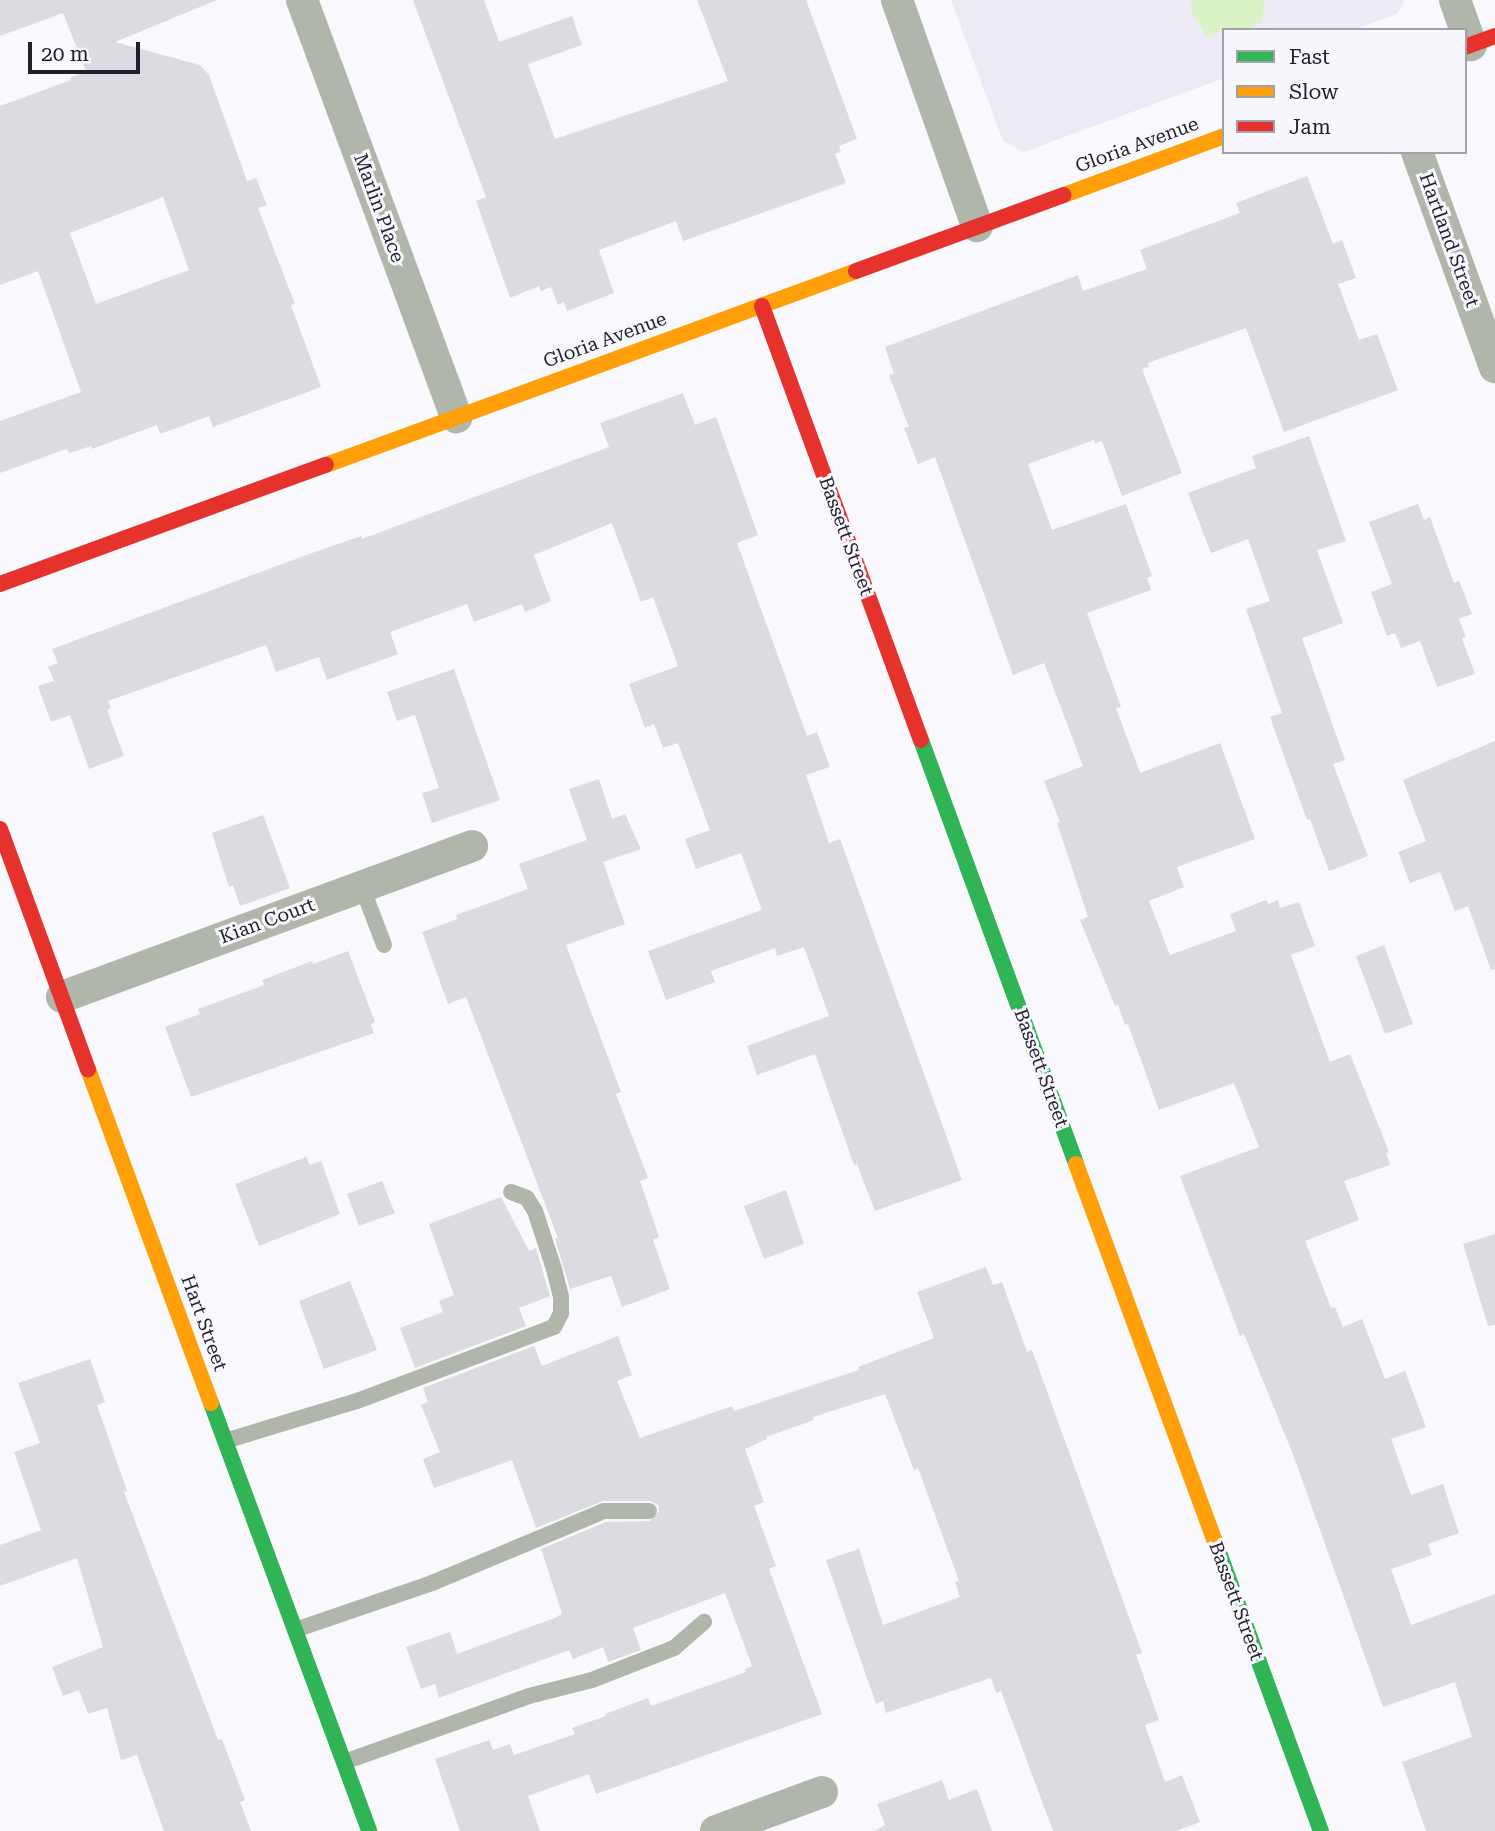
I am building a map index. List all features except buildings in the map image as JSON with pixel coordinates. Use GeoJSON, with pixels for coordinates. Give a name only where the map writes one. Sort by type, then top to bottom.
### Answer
{"type":"FeatureCollection","features":[{"type":"Feature","properties":{"kind":"street","name":"Marlin Place"},"geometry":{"type":"LineString","coordinates":[[302,0],[456,417]]}},
{"type":"Feature","properties":{"kind":"street"},"geometry":{"type":"LineString","coordinates":[[897,0],[978,226]]}},
{"type":"Feature","properties":{"kind":"street"},"geometry":{"type":"LineString","coordinates":[[1455,0],[1477,43]]}},
{"type":"Feature","properties":{"kind":"street","name":"Gloria Avenue"},"geometry":{"type":"LineString","coordinates":[[0,584],[1222,137]]}},
{"type":"Feature","properties":{"kind":"street","name":"Hartland Street"},"geometry":{"type":"LineString","coordinates":[[1418,154],[1495,367]]}},
{"type":"Feature","properties":{"kind":"street","name":"Bassett Street"},"geometry":{"type":"LineString","coordinates":[[762,306],[1321,1831]]}},
{"type":"Feature","properties":{"kind":"street","name":"Hart Street"},"geometry":{"type":"LineString","coordinates":[[0,829],[369,1831]]}},
{"type":"Feature","properties":{"kind":"street","name":"Kian Court"},"geometry":{"type":"LineString","coordinates":[[62,997],[472,846]]}},
{"type":"Feature","properties":{"kind":"street"},"geometry":{"type":"LineString","coordinates":[[716,1831],[822,1792]]}},
{"type":"Feature","properties":{"kind":"lane"},"geometry":{"type":"LineString","coordinates":[[362,887],[384,945]]}},
{"type":"Feature","properties":{"kind":"lane"},"geometry":{"type":"LineString","coordinates":[[225,1441],[357,1401],[554,1327],[561,1313],[561,1297],[554,1269],[535,1211],[527,1198],[511,1192]]}},
{"type":"Feature","properties":{"kind":"lane"},"geometry":{"type":"LineString","coordinates":[[295,1630],[432,1583],[604,1511],[649,1511]]}},
{"type":"Feature","properties":{"kind":"lane"},"geometry":{"type":"LineString","coordinates":[[344,1762],[529,1696],[593,1680],[674,1648],[704,1622]]}},
{"type":"Feature","properties":{"kind":"shaded area"},"geometry":{"type":"Polygon","coordinates":[[[951,0],[1404,0],[1397,14],[1358,28],[1222,28],[1222,79],[1024,152],[1003,141],[951,0]]]}},
{"type":"Feature","properties":{"kind":"green space"},"geometry":{"type":"Polygon","coordinates":[[[1192,0],[1265,0],[1261,22],[1250,28],[1222,28],[1222,31],[1207,37],[1190,9],[1192,0]]]}},
{"type":"Feature","properties":{"kind":"traffic: fast"},"geometry":{"type":"LineString","coordinates":[[921,740],[1076,1164]]}},
{"type":"Feature","properties":{"kind":"traffic: fast"},"geometry":{"type":"LineString","coordinates":[[211,1403],[369,1831]]}},
{"type":"Feature","properties":{"kind":"traffic: fast"},"geometry":{"type":"LineString","coordinates":[[1214,1539],[1321,1831]]}},
{"type":"Feature","properties":{"kind":"traffic: slow"},"geometry":{"type":"LineString","coordinates":[[1064,195],[1222,137]]}},
{"type":"Feature","properties":{"kind":"traffic: slow"},"geometry":{"type":"LineString","coordinates":[[326,465],[856,271]]}},
{"type":"Feature","properties":{"kind":"traffic: slow"},"geometry":{"type":"LineString","coordinates":[[88,1069],[211,1403]]}},
{"type":"Feature","properties":{"kind":"traffic: slow"},"geometry":{"type":"LineString","coordinates":[[1076,1164],[1214,1539]]}},
{"type":"Feature","properties":{"kind":"traffic: jam"},"geometry":{"type":"LineString","coordinates":[[1467,46],[1495,36]]}},
{"type":"Feature","properties":{"kind":"traffic: jam"},"geometry":{"type":"LineString","coordinates":[[856,271],[1064,195]]}},
{"type":"Feature","properties":{"kind":"traffic: jam"},"geometry":{"type":"LineString","coordinates":[[762,306],[921,740]]}},
{"type":"Feature","properties":{"kind":"traffic: jam"},"geometry":{"type":"LineString","coordinates":[[0,584],[326,465]]}},
{"type":"Feature","properties":{"kind":"traffic: jam"},"geometry":{"type":"LineString","coordinates":[[0,829],[88,1069]]}}]}
